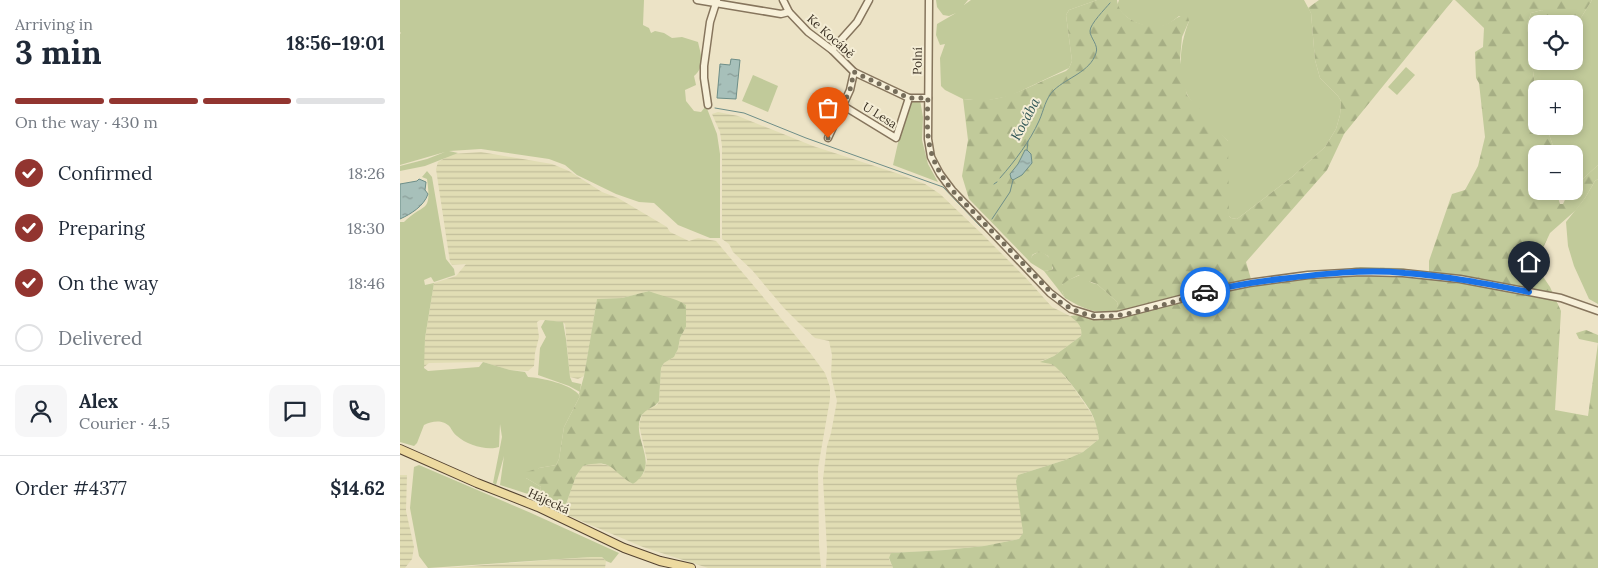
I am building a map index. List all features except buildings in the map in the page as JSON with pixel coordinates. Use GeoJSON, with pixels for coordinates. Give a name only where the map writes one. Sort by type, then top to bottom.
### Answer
{"type":"FeatureCollection","features":[{"type":"Feature","properties":{"kind":"main road","name":"Hájecká"},"geometry":{"type":"LineString","coordinates":[[400,449],[477,484],[538,508],[624,548],[660,561],[690,568]]}},
{"type":"Feature","properties":{"kind":"street"},"geometry":{"type":"LineString","coordinates":[[697,0],[780,14],[789,12]]}},
{"type":"Feature","properties":{"kind":"street","name":"Ke Kocábě"},"geometry":{"type":"LineString","coordinates":[[783,0],[789,12],[808,32],[832,50],[854,72],[909,98],[928,98]]}},
{"type":"Feature","properties":{"kind":"street"},"geometry":{"type":"LineString","coordinates":[[832,50],[857,22],[869,0]]}},
{"type":"Feature","properties":{"kind":"street","name":"Polní"},"geometry":{"type":"LineString","coordinates":[[929,0],[927,122],[931,157],[940,174],[952,190],[1050,293],[1071,309],[1082,314],[1094,316],[1118,315],[1249,283],[1361,272],[1404,272],[1460,279],[1561,298],[1598,311]]}},
{"type":"Feature","properties":{"kind":"street"},"geometry":{"type":"LineString","coordinates":[[708,105],[704,66],[710,22],[716,2]]}},
{"type":"Feature","properties":{"kind":"street"},"geometry":{"type":"LineString","coordinates":[[828,138],[850,90],[854,72]]}},
{"type":"Feature","properties":{"kind":"street","name":"U Lesa"},"geometry":{"type":"LineString","coordinates":[[842,105],[896,138],[909,98]]}},
{"type":"Feature","properties":{"kind":"shaded area"},"geometry":{"type":"Polygon","coordinates":[[[718,112],[738,116],[813,146],[925,184],[940,194],[981,233],[1052,307],[1070,316],[1079,324],[1082,330],[1081,336],[1054,356],[1041,361],[1051,363],[1071,384],[1091,413],[1098,429],[1099,439],[1083,452],[1065,460],[1018,475],[1023,534],[1019,539],[984,546],[892,553],[889,559],[893,568],[826,568],[827,549],[823,479],[827,446],[837,401],[831,375],[832,355],[829,341],[815,338],[801,325],[752,270],[733,252],[729,244],[722,239],[722,146],[720,132],[712,114],[718,112]]]}},
{"type":"Feature","properties":{"kind":"shaded area"},"geometry":{"type":"Polygon","coordinates":[[[481,152],[552,164],[569,171],[602,192],[618,198],[667,227],[670,232],[689,241],[698,238],[716,241],[811,354],[825,373],[830,387],[830,399],[818,468],[821,568],[708,568],[643,547],[567,515],[565,507],[576,476],[583,466],[596,463],[611,466],[633,484],[644,473],[647,460],[639,425],[644,411],[657,405],[659,401],[661,368],[664,363],[674,357],[686,327],[682,303],[661,297],[649,291],[622,298],[597,299],[584,376],[578,379],[570,377],[565,324],[545,320],[537,322],[539,337],[534,366],[528,371],[510,370],[483,362],[429,363],[423,368],[425,338],[434,283],[456,276],[466,264],[452,265],[450,262],[436,169],[438,162],[452,154],[481,152]]]}},
{"type":"Feature","properties":{"kind":"shaded area"},"geometry":{"type":"Polygon","coordinates":[[[400,475],[407,475],[406,511],[414,547],[412,559],[405,568],[400,568],[400,475]]]}},
{"type":"Feature","properties":{"kind":"shaded area"},"geometry":{"type":"Polygon","coordinates":[[[602,557],[606,561],[605,568],[445,568],[602,557]]]}},
{"type":"Feature","properties":{"kind":"green space"},"geometry":{"type":"Polygon","coordinates":[[[400,0],[644,0],[643,25],[649,28],[651,33],[655,31],[664,33],[672,38],[682,37],[698,42],[701,64],[694,76],[696,85],[685,90],[686,101],[694,111],[701,112],[706,106],[717,134],[720,154],[720,238],[710,238],[678,225],[654,203],[639,202],[616,194],[577,175],[565,165],[549,159],[481,149],[449,151],[458,153],[425,166],[400,171],[400,166],[445,152],[400,165],[400,0]]]}},
{"type":"Feature","properties":{"kind":"green space"},"geometry":{"type":"Polygon","coordinates":[[[936,0],[968,0],[964,5],[971,0],[1097,0],[1069,10],[1066,15],[1072,61],[1069,68],[1010,96],[984,101],[963,99],[941,86],[940,58],[945,44],[940,45],[936,35],[937,24],[956,13],[949,16],[943,15],[937,7],[936,0]]]}},
{"type":"Feature","properties":{"kind":"green space"},"geometry":{"type":"Polygon","coordinates":[[[1097,0],[1117,0],[1119,7],[1128,18],[1134,22],[1149,26],[1164,25],[1185,15],[1188,17],[1189,21],[1182,37],[1180,59],[1187,95],[1228,141],[1229,216],[1237,219],[1293,176],[1325,147],[1336,129],[1341,101],[1320,78],[1315,60],[1311,13],[1308,8],[1319,0],[1453,0],[1344,134],[1327,170],[1246,262],[1251,279],[1360,267],[1401,268],[1429,273],[1429,261],[1452,194],[1465,190],[1478,166],[1485,137],[1479,83],[1476,78],[1475,52],[1483,47],[1484,28],[1455,0],[1592,0],[1583,15],[1545,15],[1542,10],[1528,15],[1528,70],[1533,70],[1534,80],[1528,80],[1528,135],[1549,135],[1553,145],[1528,145],[1528,200],[1559,200],[1560,204],[1563,204],[1565,200],[1583,200],[1583,179],[1598,165],[1598,179],[1585,198],[1576,210],[1550,233],[1543,248],[1538,269],[1550,287],[1561,311],[1555,410],[1588,416],[1598,343],[1598,568],[893,568],[889,558],[891,553],[984,546],[1019,539],[1023,533],[1016,481],[1018,475],[1065,460],[1083,452],[1099,439],[1091,412],[1073,386],[1056,367],[1040,362],[1054,356],[1081,336],[1080,327],[1070,316],[1111,311],[1118,306],[1117,302],[1097,284],[1085,280],[1079,275],[1062,285],[1065,298],[1044,271],[1052,270],[1053,268],[1048,256],[1040,252],[1036,253],[1032,255],[1031,263],[969,199],[962,176],[968,140],[963,99],[992,99],[1004,96],[1066,71],[1072,61],[1066,15],[1069,10],[1097,0]]]}},
{"type":"Feature","properties":{"kind":"green space"},"geometry":{"type":"Polygon","coordinates":[[[1119,0],[1304,0],[1311,13],[1315,60],[1320,78],[1341,101],[1336,129],[1325,147],[1293,176],[1237,219],[1231,218],[1228,206],[1228,141],[1187,94],[1182,76],[1181,57],[1183,39],[1189,21],[1179,16],[1166,25],[1159,27],[1145,26],[1132,20],[1121,11],[1117,6],[1119,0]]]}},
{"type":"Feature","properties":{"kind":"green space"},"geometry":{"type":"Polygon","coordinates":[[[1592,0],[1598,0],[1598,165],[1583,179],[1583,145],[1553,145],[1549,135],[1583,135],[1583,80],[1534,80],[1533,70],[1583,70],[1583,15],[1592,0]]]}},
{"type":"Feature","properties":{"kind":"green space"},"geometry":{"type":"Polygon","coordinates":[[[1542,10],[1546,15],[1530,15],[1531,13],[1542,10]]]}},
{"type":"Feature","properties":{"kind":"green space"},"geometry":{"type":"Polygon","coordinates":[[[1406,67],[1415,75],[1397,95],[1388,87],[1406,67]]]}},
{"type":"Feature","properties":{"kind":"green space"},"geometry":{"type":"Polygon","coordinates":[[[753,75],[778,86],[768,112],[742,101],[753,75]]]}},
{"type":"Feature","properties":{"kind":"green space"},"geometry":{"type":"Polygon","coordinates":[[[920,100],[923,117],[922,140],[928,164],[938,182],[893,165],[903,121],[911,101],[920,100]]]}},
{"type":"Feature","properties":{"kind":"green space"},"geometry":{"type":"Polygon","coordinates":[[[427,171],[432,177],[446,259],[454,269],[455,275],[434,282],[431,277],[424,280],[425,285],[434,283],[425,338],[424,368],[428,371],[479,367],[483,362],[510,370],[525,372],[528,377],[564,385],[580,396],[564,427],[559,459],[556,465],[539,468],[526,478],[541,487],[537,497],[500,485],[504,456],[496,485],[493,483],[502,437],[500,424],[499,447],[494,448],[483,448],[466,442],[456,435],[447,424],[437,422],[430,422],[424,425],[414,446],[400,442],[400,222],[404,222],[427,203],[427,179],[422,177],[427,171]]]}},
{"type":"Feature","properties":{"kind":"green space"},"geometry":{"type":"Polygon","coordinates":[[[1598,179],[1598,304],[1589,299],[1574,266],[1568,246],[1566,222],[1598,179]]]}},
{"type":"Feature","properties":{"kind":"green space"},"geometry":{"type":"Polygon","coordinates":[[[1041,252],[1050,259],[1052,270],[1044,271],[1031,263],[1033,255],[1041,252]]]}},
{"type":"Feature","properties":{"kind":"green space"},"geometry":{"type":"Polygon","coordinates":[[[1080,275],[1097,284],[1117,302],[1118,306],[1115,310],[1108,312],[1095,311],[1065,298],[1062,285],[1066,281],[1080,275]]]}},
{"type":"Feature","properties":{"kind":"green space"},"geometry":{"type":"Polygon","coordinates":[[[649,291],[686,305],[686,327],[674,357],[664,363],[661,368],[659,401],[644,413],[640,419],[640,436],[646,461],[645,469],[641,477],[633,484],[606,465],[593,464],[583,466],[576,476],[565,507],[567,515],[537,497],[541,487],[526,478],[526,472],[556,465],[559,459],[564,427],[580,396],[597,299],[622,298],[649,291]]]}},
{"type":"Feature","properties":{"kind":"green space"},"geometry":{"type":"Polygon","coordinates":[[[545,320],[563,322],[570,377],[572,382],[581,384],[580,392],[538,375],[540,348],[546,337],[541,327],[545,320]]]}},
{"type":"Feature","properties":{"kind":"green space"},"geometry":{"type":"Polygon","coordinates":[[[1586,330],[1598,335],[1598,343],[1579,339],[1576,333],[1586,330]]]}},
{"type":"Feature","properties":{"kind":"green space"},"geometry":{"type":"Polygon","coordinates":[[[419,465],[619,553],[611,563],[602,557],[591,557],[428,568],[419,556],[410,508],[414,467],[419,465]]]}},
{"type":"Feature","properties":{"kind":"water"},"geometry":{"type":"Polygon","coordinates":[[[731,59],[740,60],[736,99],[717,98],[720,64],[730,65],[731,59]]]}},
{"type":"Feature","properties":{"kind":"water"},"geometry":{"type":"Polygon","coordinates":[[[1025,150],[1031,154],[1032,163],[1022,175],[1013,180],[1010,174],[1025,150]]]}},
{"type":"Feature","properties":{"kind":"water"},"geometry":{"type":"Polygon","coordinates":[[[419,179],[426,182],[425,190],[428,194],[417,209],[400,219],[400,184],[419,179]]]}},
{"type":"Feature","properties":{"kind":"waterway","name":"Kocába"},"geometry":{"type":"LineString","coordinates":[[1000,178],[1017,158],[1031,136],[1051,93],[1084,70],[1093,60],[1097,50],[1090,31],[1095,21],[1110,3]]}},
{"type":"Feature","properties":{"kind":"waterway"},"geometry":{"type":"LineString","coordinates":[[715,108],[744,113],[806,138],[943,187],[981,227]]}},
{"type":"Feature","properties":{"kind":"waterway","name":"Kocába"},"geometry":{"type":"LineString","coordinates":[[1027,150],[1028,141]]}},
{"type":"Feature","properties":{"kind":"waterway"},"geometry":{"type":"LineString","coordinates":[[992,219],[1010,192],[1013,180]]}},
{"type":"Feature","properties":{"kind":"way so far"},"geometry":{"type":"LineString","coordinates":[[828,138],[850,90],[854,72],[909,98],[928,98],[928,139],[931,157],[940,174],[952,190],[1060,302],[1082,314],[1106,316],[1118,315],[1205,292]]}},
{"type":"Feature","properties":{"kind":"route"},"geometry":{"type":"LineString","coordinates":[[1205,292],[1249,283],[1361,272],[1404,272],[1460,279],[1529,292]]}}]}
